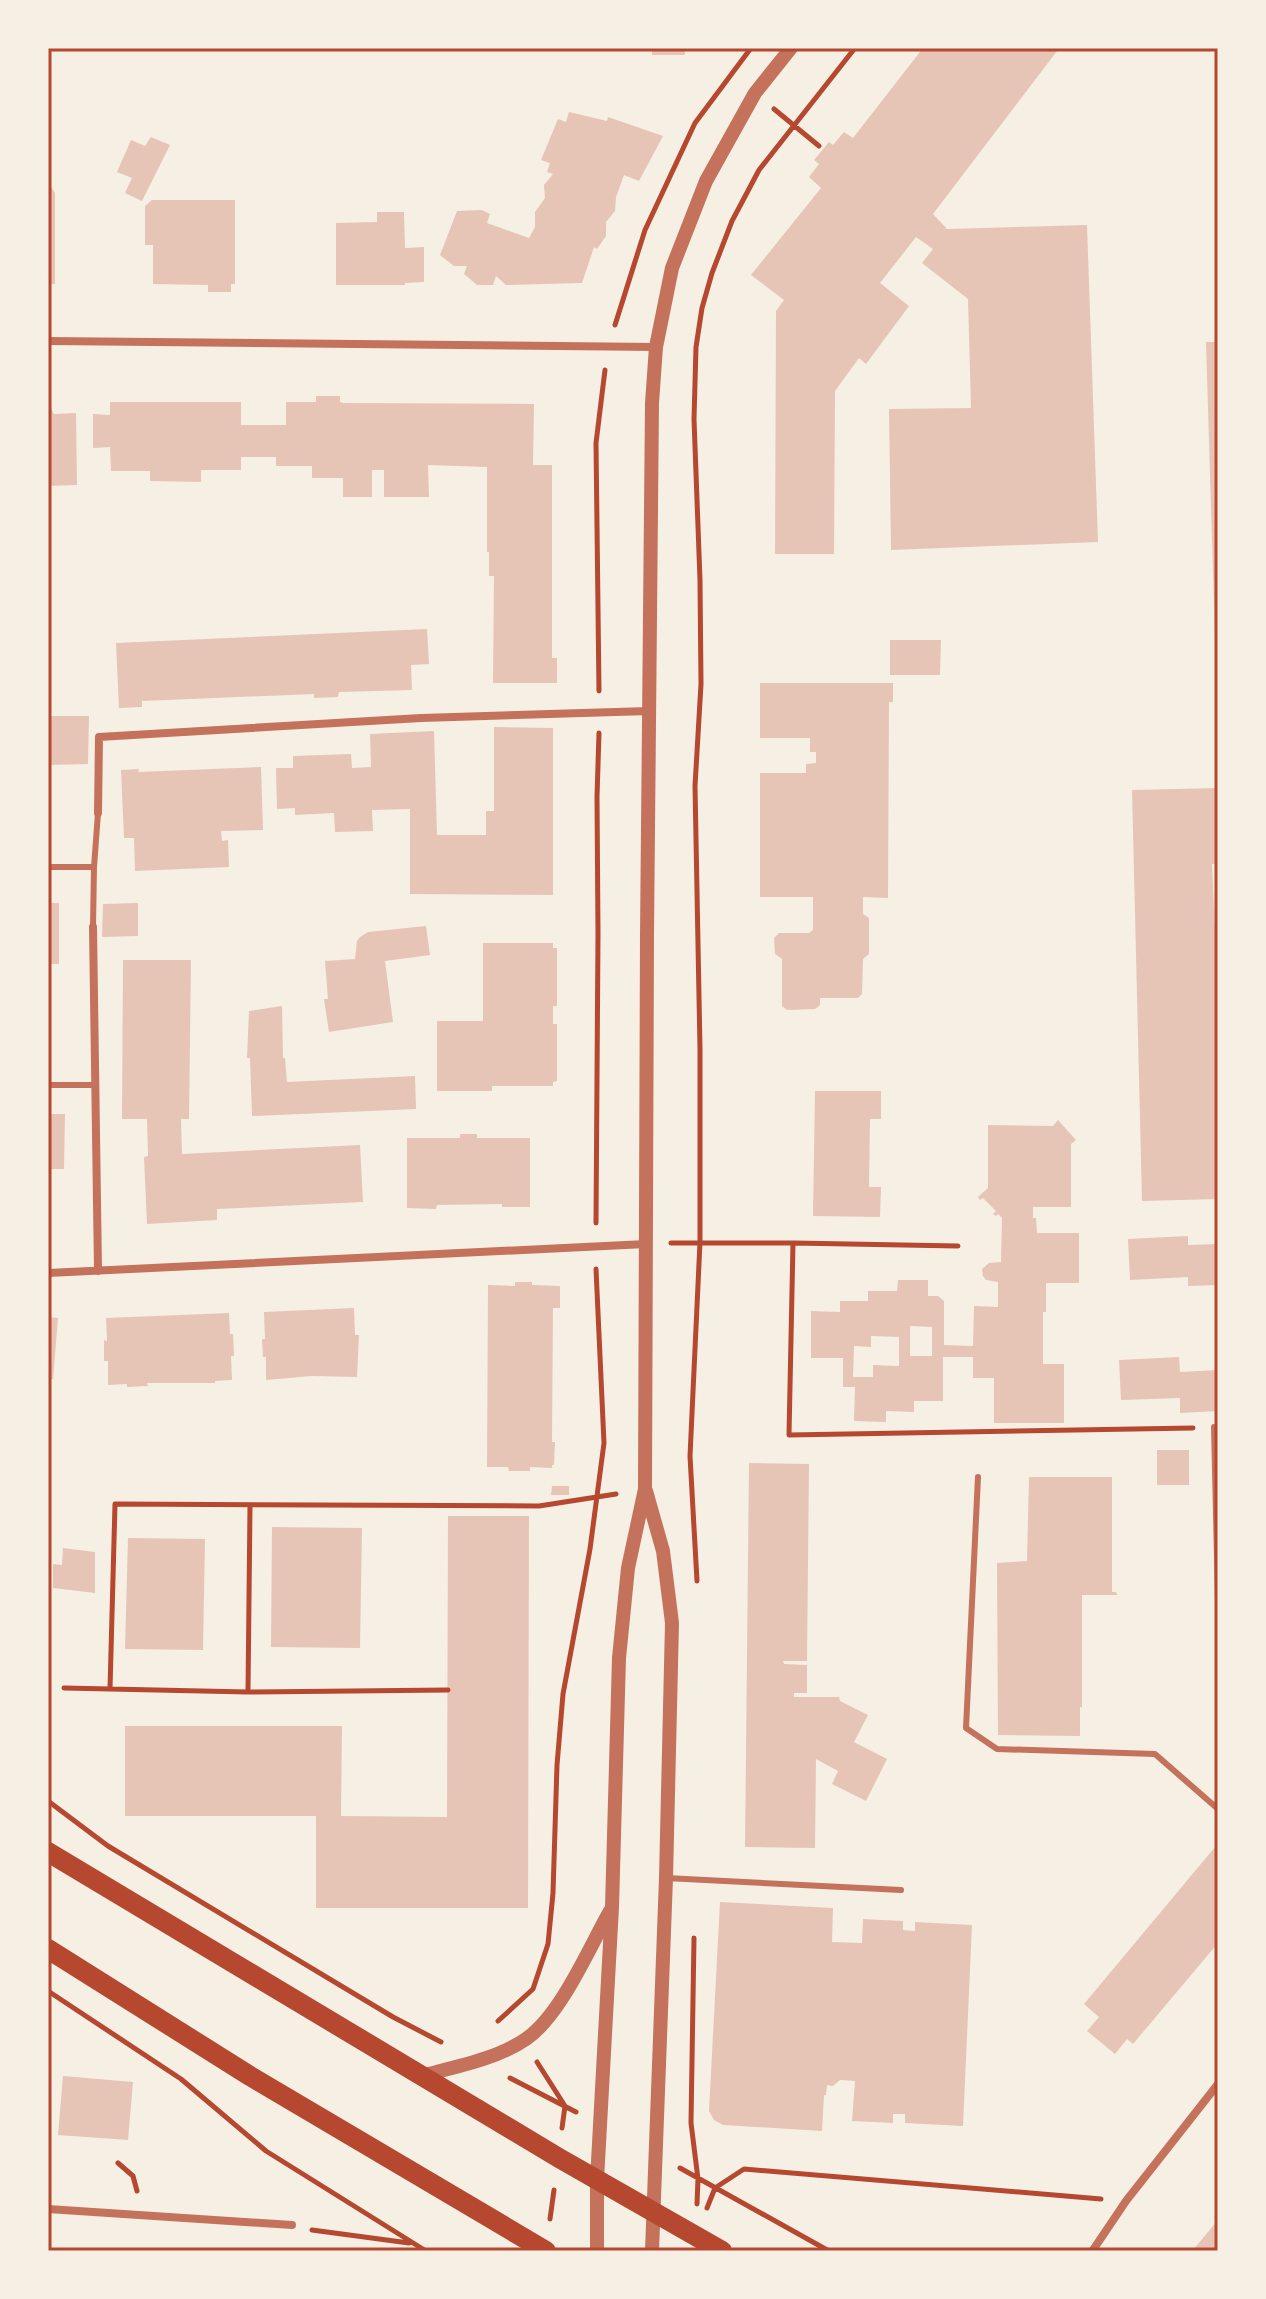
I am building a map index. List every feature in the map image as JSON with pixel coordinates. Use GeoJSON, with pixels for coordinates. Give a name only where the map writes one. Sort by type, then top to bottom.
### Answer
{"type":"FeatureCollection","features":[{"type":"Feature","properties":{"kind":"main road"},"geometry":{"type":"LineString","coordinates":[[48,1852],[421,2076],[722,2251]]}},
{"type":"Feature","properties":{"kind":"main road"},"geometry":{"type":"LineString","coordinates":[[48,1949],[250,2076],[546,2251]]}},
{"type":"Feature","properties":{"kind":"street"},"geometry":{"type":"LineString","coordinates":[[597,2251],[597,2180],[612,1907],[619,1658],[628,1568],[645,1489],[649,711],[652,403],[656,347],[672,268],[706,181],[755,93],[791,48]]}},
{"type":"Feature","properties":{"kind":"street"},"geometry":{"type":"LineString","coordinates":[[48,341],[656,347]]}},
{"type":"Feature","properties":{"kind":"street"},"geometry":{"type":"LineString","coordinates":[[98,813],[99,737],[421,718],[649,711]]}},
{"type":"Feature","properties":{"kind":"street"},"geometry":{"type":"LineString","coordinates":[[93,927],[98,1271]]}},
{"type":"Feature","properties":{"kind":"street"},"geometry":{"type":"LineString","coordinates":[[48,1273],[646,1244]]}},
{"type":"Feature","properties":{"kind":"street"},"geometry":{"type":"LineString","coordinates":[[645,1489],[663,1551],[672,1623],[652,2251]]}},
{"type":"Feature","properties":{"kind":"street"},"geometry":{"type":"LineString","coordinates":[[421,2076],[476,2061],[524,2041],[543,2025],[612,1907]]}},
{"type":"Feature","properties":{"kind":"street"},"geometry":{"type":"LineString","coordinates":[[1093,2250],[1126,2201],[1218,2084]]}},
{"type":"Feature","properties":{"kind":"street"},"geometry":{"type":"LineString","coordinates":[[48,2209],[292,2225]]}},
{"type":"Feature","properties":{"kind":"lane"},"geometry":{"type":"LineString","coordinates":[[93,927],[98,813]]}},
{"type":"Feature","properties":{"kind":"lane"},"geometry":{"type":"LineString","coordinates":[[48,867],[94,867]]}},
{"type":"Feature","properties":{"kind":"lane"},"geometry":{"type":"LineString","coordinates":[[48,1085],[96,1085]]}},
{"type":"Feature","properties":{"kind":"lane"},"geometry":{"type":"LineString","coordinates":[[1214,1427],[1218,1601]]}},
{"type":"Feature","properties":{"kind":"lane"},"geometry":{"type":"LineString","coordinates":[[978,1477],[966,1728],[997,1749],[1155,1754],[1218,1809]]}},
{"type":"Feature","properties":{"kind":"lane"},"geometry":{"type":"LineString","coordinates":[[666,1878],[901,1890]]}},
{"type":"Feature","properties":{"kind":"path"},"geometry":{"type":"LineString","coordinates":[[487,2026],[501,2019],[533,1989],[548,1944],[563,1694],[590,1549],[604,1443],[595,1246],[600,713],[596,443],[609,346],[645,230],[695,123],[751,48]]}},
{"type":"Feature","properties":{"kind":"path"},"geometry":{"type":"LineString","coordinates":[[697,1590],[690,1456],[700,1242],[695,786],[701,684],[694,419],[696,347],[712,273],[732,221],[759,170],[855,48]]}},
{"type":"Feature","properties":{"kind":"path"},"geometry":{"type":"LineString","coordinates":[[755,93],[819,146]]}},
{"type":"Feature","properties":{"kind":"path"},"geometry":{"type":"LineString","coordinates":[[793,1243],[789,1435],[1214,1427]]}},
{"type":"Feature","properties":{"kind":"path"},"geometry":{"type":"LineString","coordinates":[[646,1244],[958,1246]]}},
{"type":"Feature","properties":{"kind":"path"},"geometry":{"type":"LineString","coordinates":[[110,1689],[115,1504],[539,1506],[645,1489]]}},
{"type":"Feature","properties":{"kind":"path"},"geometry":{"type":"LineString","coordinates":[[248,1692],[250,1506]]}},
{"type":"Feature","properties":{"kind":"path"},"geometry":{"type":"LineString","coordinates":[[64,1688],[248,1692],[448,1690]]}},
{"type":"Feature","properties":{"kind":"path"},"geometry":{"type":"LineString","coordinates":[[48,1801],[108,1846],[393,2017],[565,2106]]}},
{"type":"Feature","properties":{"kind":"path"},"geometry":{"type":"LineString","coordinates":[[695,1880],[691,2123],[698,2179]]}},
{"type":"Feature","properties":{"kind":"path"},"geometry":{"type":"LineString","coordinates":[[48,1991],[181,2079],[266,2151],[426,2251]]}},
{"type":"Feature","properties":{"kind":"path"},"geometry":{"type":"LineString","coordinates":[[438,2041],[448,2040]]}},
{"type":"Feature","properties":{"kind":"path"},"geometry":{"type":"LineString","coordinates":[[676,2166],[829,2251]]}},
{"type":"Feature","properties":{"kind":"path"},"geometry":{"type":"LineString","coordinates":[[715,2188],[744,2169],[1126,2201]]}},
{"type":"Feature","properties":{"kind":"path"},"geometry":{"type":"LineString","coordinates":[[292,2225],[315,2231],[413,2243]]}},
{"type":"Feature","properties":{"kind":"building"},"geometry":{"type":"Polygon","coordinates":[[[652,48],[685,48],[685,55],[652,55],[652,48]]]}},
{"type":"Feature","properties":{"kind":"building"},"geometry":{"type":"Polygon","coordinates":[[[923,48],[1053,48],[1057,51],[933,214],[947,229],[1087,225],[1098,542],[891,550],[889,409],[971,408],[968,299],[922,263],[933,249],[916,237],[880,283],[909,306],[866,364],[859,358],[835,391],[834,554],[775,554],[776,311],[784,300],[751,275],[821,188],[809,177],[819,164],[814,160],[829,142],[833,145],[844,132],[853,138],[923,48]]]}},
{"type":"Feature","properties":{"kind":"building"},"geometry":{"type":"Polygon","coordinates":[[[569,112],[607,121],[608,117],[663,136],[639,181],[624,175],[616,197],[615,211],[606,222],[606,236],[597,249],[594,247],[582,283],[506,285],[496,276],[493,285],[477,285],[464,274],[467,266],[454,266],[440,255],[457,211],[482,210],[490,214],[487,223],[529,238],[535,227],[535,212],[545,198],[544,185],[553,174],[547,172],[550,163],[541,160],[558,119],[566,122],[569,112]]]}},
{"type":"Feature","properties":{"kind":"building"},"geometry":{"type":"Polygon","coordinates":[[[151,137],[170,145],[142,201],[125,193],[132,178],[117,172],[131,140],[145,146],[151,137]]]}},
{"type":"Feature","properties":{"kind":"building"},"geometry":{"type":"Polygon","coordinates":[[[48,182],[55,193],[55,284],[48,284],[48,182]]]}},
{"type":"Feature","properties":{"kind":"building"},"geometry":{"type":"Polygon","coordinates":[[[152,200],[235,200],[235,284],[231,284],[231,292],[208,292],[208,285],[153,284],[153,245],[145,245],[145,206],[152,200]]]}},
{"type":"Feature","properties":{"kind":"building"},"geometry":{"type":"Polygon","coordinates":[[[377,212],[404,212],[405,248],[424,247],[424,282],[336,285],[336,223],[377,222],[377,212]]]}},
{"type":"Feature","properties":{"kind":"building"},"geometry":{"type":"Polygon","coordinates":[[[1206,342],[1218,342],[1218,639],[1215,639],[1206,342]]]}},
{"type":"Feature","properties":{"kind":"building"},"geometry":{"type":"Polygon","coordinates":[[[316,396],[340,396],[343,403],[534,404],[533,465],[552,465],[552,658],[557,658],[557,683],[493,683],[494,576],[489,576],[487,552],[487,467],[428,465],[429,497],[384,497],[384,470],[372,470],[372,497],[343,497],[343,478],[312,478],[312,466],[276,466],[276,457],[241,457],[241,470],[201,470],[201,482],[150,481],[150,471],[111,471],[110,447],[93,448],[93,414],[110,415],[110,402],[241,402],[241,425],[286,425],[286,402],[316,402],[316,396]]]}},
{"type":"Feature","properties":{"kind":"building"},"geometry":{"type":"Polygon","coordinates":[[[48,402],[54,414],[76,413],[77,485],[48,486],[48,402]]]}},
{"type":"Feature","properties":{"kind":"building"},"geometry":{"type":"Polygon","coordinates":[[[427,629],[429,664],[411,665],[412,690],[339,692],[338,697],[314,698],[314,694],[142,701],[142,707],[119,708],[116,643],[427,629]]]}},
{"type":"Feature","properties":{"kind":"building"},"geometry":{"type":"Polygon","coordinates":[[[890,640],[941,640],[940,675],[890,675],[890,640]]]}},
{"type":"Feature","properties":{"kind":"building"},"geometry":{"type":"Polygon","coordinates":[[[760,683],[893,683],[893,702],[889,702],[888,898],[863,897],[863,914],[869,918],[869,954],[863,959],[862,994],[858,998],[820,998],[820,1005],[815,1009],[787,1010],[782,1006],[782,959],[775,954],[774,938],[779,933],[809,933],[813,930],[813,897],[760,897],[760,773],[806,773],[806,764],[816,763],[816,752],[810,752],[810,738],[760,738],[760,683]]]}},
{"type":"Feature","properties":{"kind":"building"},"geometry":{"type":"Polygon","coordinates":[[[48,716],[89,716],[88,764],[48,765],[48,716]]]}},
{"type":"Feature","properties":{"kind":"building"},"geometry":{"type":"Polygon","coordinates":[[[494,727],[553,728],[553,895],[410,894],[410,809],[372,810],[373,831],[335,832],[334,813],[295,815],[295,808],[277,809],[276,768],[293,768],[293,756],[351,754],[352,768],[371,767],[370,734],[434,731],[437,835],[486,835],[486,811],[494,811],[494,727]]]}},
{"type":"Feature","properties":{"kind":"building"},"geometry":{"type":"Polygon","coordinates":[[[261,767],[263,830],[221,831],[222,841],[228,840],[229,867],[135,871],[134,838],[124,838],[121,770],[261,767]]]}},
{"type":"Feature","properties":{"kind":"building"},"geometry":{"type":"Polygon","coordinates":[[[1218,788],[1218,864],[1212,864],[1218,996],[1218,1199],[1142,1201],[1132,790],[1218,788]]]}},
{"type":"Feature","properties":{"kind":"building"},"geometry":{"type":"Polygon","coordinates":[[[48,903],[59,903],[59,964],[48,964],[48,903]]]}},
{"type":"Feature","properties":{"kind":"building"},"geometry":{"type":"Polygon","coordinates":[[[138,903],[138,936],[102,937],[103,904],[138,903]]]}},
{"type":"Feature","properties":{"kind":"building"},"geometry":{"type":"Polygon","coordinates":[[[426,926],[430,955],[385,961],[393,1022],[329,1032],[324,999],[328,999],[325,961],[355,959],[357,941],[368,932],[426,926]]]}},
{"type":"Feature","properties":{"kind":"building"},"geometry":{"type":"Polygon","coordinates":[[[483,943],[553,943],[553,948],[557,948],[557,1006],[553,1006],[553,1024],[557,1024],[557,1081],[553,1082],[553,1086],[492,1086],[492,1091],[437,1091],[437,1021],[483,1021],[483,943]]]}},
{"type":"Feature","properties":{"kind":"building"},"geometry":{"type":"Polygon","coordinates":[[[123,960],[191,960],[189,1119],[181,1119],[182,1154],[360,1145],[363,1202],[217,1209],[217,1220],[147,1224],[144,1157],[148,1156],[147,1119],[122,1119],[123,960]]]}},
{"type":"Feature","properties":{"kind":"building"},"geometry":{"type":"Polygon","coordinates":[[[282,1006],[283,1058],[287,1082],[415,1076],[416,1109],[252,1116],[250,1058],[247,1058],[249,1011],[282,1006]]]}},
{"type":"Feature","properties":{"kind":"building"},"geometry":{"type":"Polygon","coordinates":[[[815,1091],[881,1091],[881,1119],[870,1119],[869,1187],[881,1187],[880,1217],[813,1216],[815,1091]]]}},
{"type":"Feature","properties":{"kind":"building"},"geometry":{"type":"Polygon","coordinates":[[[48,1114],[65,1114],[64,1169],[48,1169],[48,1114]]]}},
{"type":"Feature","properties":{"kind":"building"},"geometry":{"type":"Polygon","coordinates":[[[1058,1120],[1076,1140],[1071,1144],[1071,1207],[1033,1207],[1033,1218],[1036,1218],[1037,1233],[1079,1233],[1079,1283],[1046,1283],[1046,1312],[1043,1312],[1043,1364],[1064,1364],[1064,1423],[994,1423],[994,1378],[973,1378],[973,1357],[943,1357],[943,1401],[914,1401],[914,1412],[886,1411],[886,1422],[854,1421],[855,1387],[843,1387],[843,1358],[811,1358],[811,1311],[840,1312],[840,1301],[868,1301],[868,1291],[897,1291],[898,1280],[928,1280],[928,1296],[938,1296],[944,1301],[944,1345],[973,1346],[974,1306],[998,1307],[998,1282],[986,1280],[982,1269],[989,1263],[1001,1262],[1002,1218],[993,1214],[996,1211],[978,1197],[988,1188],[988,1125],[1053,1126],[1058,1120]],[[910,1326],[910,1356],[932,1356],[932,1327],[910,1326]],[[871,1336],[871,1347],[854,1346],[853,1377],[873,1377],[873,1365],[899,1366],[899,1337],[871,1336]]]}},
{"type":"Feature","properties":{"kind":"building"},"geometry":{"type":"Polygon","coordinates":[[[460,1134],[477,1134],[477,1138],[530,1138],[530,1207],[502,1207],[502,1204],[407,1208],[407,1138],[460,1138],[460,1134]]]}},
{"type":"Feature","properties":{"kind":"building"},"geometry":{"type":"Polygon","coordinates":[[[1188,1236],[1188,1245],[1218,1244],[1218,1285],[1188,1286],[1188,1277],[1130,1280],[1128,1239],[1188,1236]]]}},
{"type":"Feature","properties":{"kind":"building"},"geometry":{"type":"Polygon","coordinates":[[[515,1282],[560,1286],[560,1308],[553,1308],[552,1442],[555,1442],[552,1468],[530,1467],[530,1471],[509,1471],[508,1467],[487,1467],[488,1285],[515,1286],[515,1282]]]}},
{"type":"Feature","properties":{"kind":"building"},"geometry":{"type":"Polygon","coordinates":[[[354,1308],[355,1335],[359,1335],[357,1377],[312,1376],[266,1380],[262,1339],[265,1339],[264,1312],[354,1308]]]}},
{"type":"Feature","properties":{"kind":"building"},"geometry":{"type":"Polygon","coordinates":[[[229,1313],[234,1356],[231,1356],[232,1380],[147,1383],[148,1386],[127,1387],[127,1384],[108,1385],[108,1361],[104,1361],[106,1318],[229,1313]]]}},
{"type":"Feature","properties":{"kind":"building"},"geometry":{"type":"Polygon","coordinates":[[[48,1317],[58,1318],[53,1379],[48,1379],[48,1317]]]}},
{"type":"Feature","properties":{"kind":"building"},"geometry":{"type":"Polygon","coordinates":[[[1179,1357],[1180,1372],[1218,1370],[1218,1411],[1180,1413],[1180,1398],[1121,1400],[1119,1360],[1179,1357]]]}},
{"type":"Feature","properties":{"kind":"building"},"geometry":{"type":"Polygon","coordinates":[[[1157,1450],[1189,1450],[1189,1485],[1157,1485],[1157,1450]]]}},
{"type":"Feature","properties":{"kind":"building"},"geometry":{"type":"Polygon","coordinates":[[[749,1463],[809,1464],[807,1661],[783,1661],[784,1664],[807,1665],[807,1693],[794,1693],[794,1697],[839,1697],[840,1701],[868,1715],[854,1742],[887,1759],[866,1801],[832,1784],[838,1771],[816,1759],[815,1848],[745,1847],[749,1463]]]}},
{"type":"Feature","properties":{"kind":"building"},"geometry":{"type":"Polygon","coordinates":[[[1029,1477],[1112,1477],[1112,1592],[1117,1595],[1082,1595],[1080,1736],[998,1735],[997,1563],[1027,1561],[1029,1477]]]}},
{"type":"Feature","properties":{"kind":"building"},"geometry":{"type":"Polygon","coordinates":[[[552,1486],[569,1486],[569,1495],[551,1495],[552,1486]]]}},
{"type":"Feature","properties":{"kind":"building"},"geometry":{"type":"Polygon","coordinates":[[[448,1516],[529,1516],[528,1908],[316,1908],[316,1816],[125,1816],[125,1726],[342,1726],[341,1816],[447,1817],[448,1516]]]}},
{"type":"Feature","properties":{"kind":"building"},"geometry":{"type":"Polygon","coordinates":[[[272,1527],[362,1528],[360,1648],[271,1647],[272,1527]]]}},
{"type":"Feature","properties":{"kind":"building"},"geometry":{"type":"Polygon","coordinates":[[[128,1538],[205,1539],[203,1650],[125,1649],[128,1538]]]}},
{"type":"Feature","properties":{"kind":"building"},"geometry":{"type":"Polygon","coordinates":[[[63,1548],[95,1552],[95,1593],[53,1588],[53,1564],[62,1565],[63,1548]]]}},
{"type":"Feature","properties":{"kind":"building"},"geometry":{"type":"Polygon","coordinates":[[[1215,1847],[1218,1849],[1218,1943],[1133,2044],[1127,2039],[1115,2054],[1087,2031],[1099,2017],[1084,2004],[1215,1847]]]}},
{"type":"Feature","properties":{"kind":"building"},"geometry":{"type":"Polygon","coordinates":[[[720,1902],[833,1908],[832,1942],[862,1943],[863,1919],[903,1921],[903,1930],[915,1931],[915,1922],[972,1925],[963,2126],[905,2123],[905,2114],[893,2114],[893,2123],[852,2121],[855,2081],[840,2080],[833,2086],[827,2085],[822,2131],[723,2125],[714,2120],[709,2111],[720,1902]]]}},
{"type":"Feature","properties":{"kind":"building"},"geometry":{"type":"Polygon","coordinates":[[[63,2076],[133,2082],[128,2140],[58,2135],[63,2076]]]}},
{"type":"Feature","properties":{"kind":"building"},"geometry":{"type":"Polygon","coordinates":[[[1218,2220],[1218,2251],[1193,2250],[1218,2220]]]}}]}
